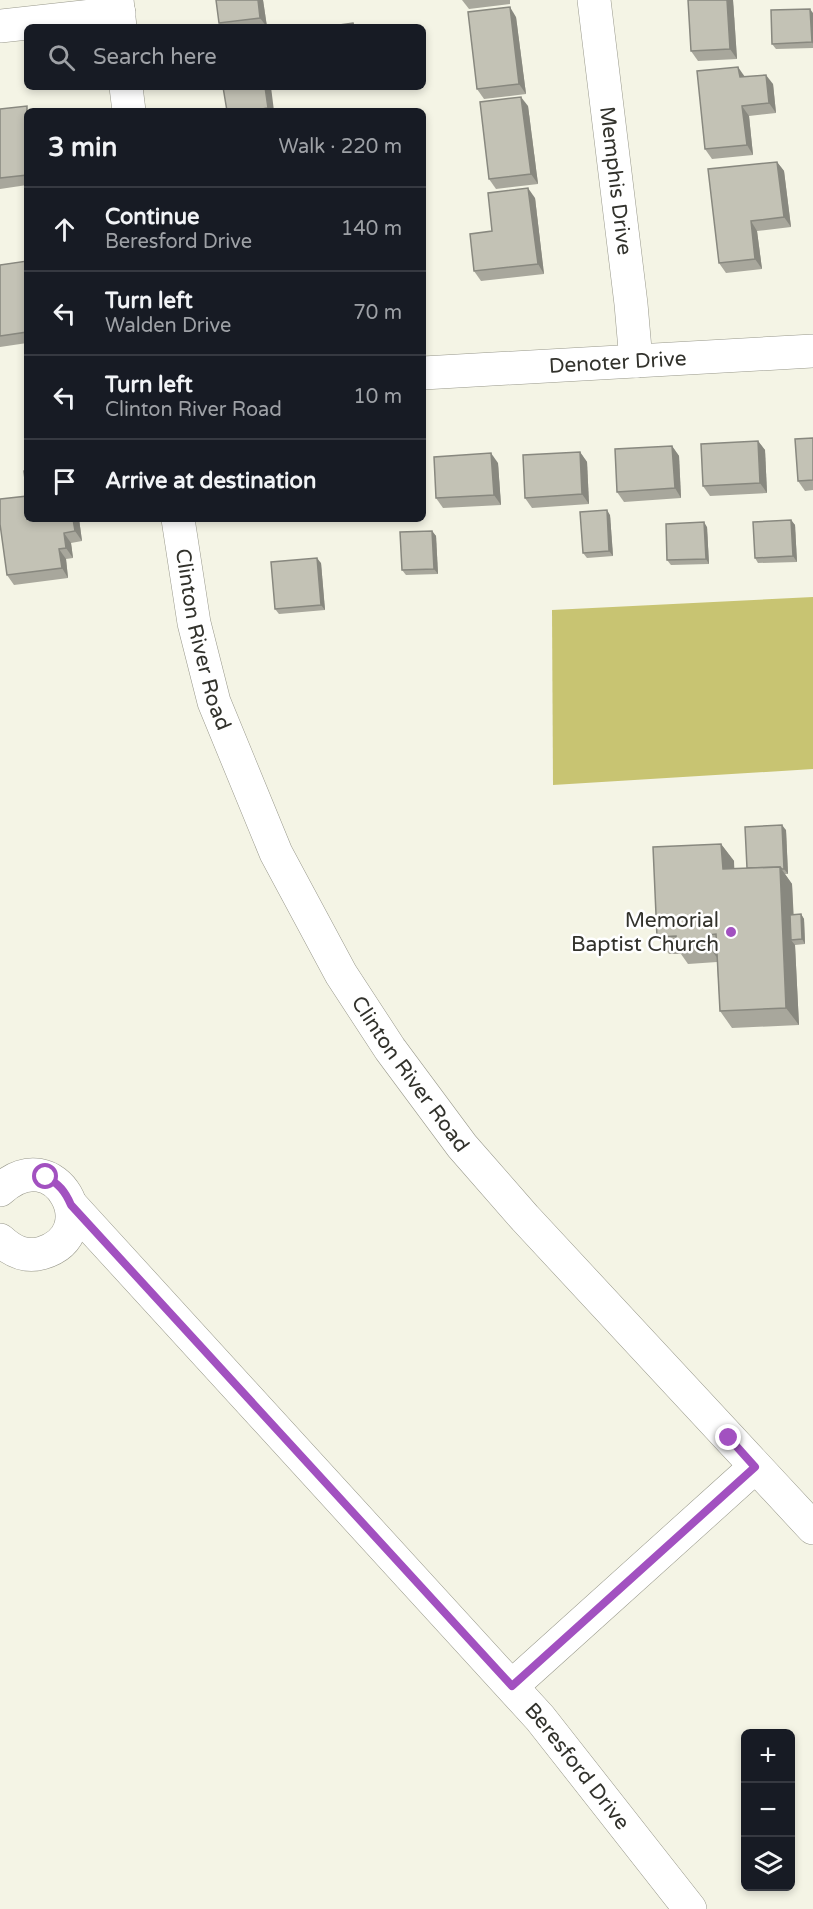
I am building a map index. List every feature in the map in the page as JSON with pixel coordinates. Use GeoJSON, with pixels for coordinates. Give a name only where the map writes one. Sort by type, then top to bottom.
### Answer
{"type":"FeatureCollection","features":[{"type":"Feature","properties":{"kind":"street","name":"Memphis Drive"},"geometry":{"type":"LineString","coordinates":[[594,0],[632,304],[636,361]]}},
{"type":"Feature","properties":{"kind":"street"},"geometry":{"type":"LineString","coordinates":[[0,26],[119,13]]}},
{"type":"Feature","properties":{"kind":"street"},"geometry":{"type":"LineString","coordinates":[[126,90],[129,108]]}},
{"type":"Feature","properties":{"kind":"street","name":"Denoter Drive"},"geometry":{"type":"LineString","coordinates":[[426,373],[813,351]]}},
{"type":"Feature","properties":{"kind":"street","name":"Clinton River Road"},"geometry":{"type":"LineString","coordinates":[[178,522],[194,623],[214,702],[276,853],[341,974],[390,1049],[462,1146],[525,1218],[813,1528]]}},
{"type":"Feature","properties":{"kind":"street","name":"Beresford Drive"},"geometry":{"type":"LineString","coordinates":[[0,1190],[20,1176],[40,1175],[57,1183],[66,1193],[71,1205],[540,1718],[690,1909]]}},
{"type":"Feature","properties":{"kind":"street"},"geometry":{"type":"LineString","coordinates":[[49,1251],[61,1243],[68,1232],[72,1219],[71,1205]]}},
{"type":"Feature","properties":{"kind":"street"},"geometry":{"type":"LineString","coordinates":[[0,1240],[10,1249],[22,1254],[36,1255],[77,1247],[98,1249],[119,1255]]}},
{"type":"Feature","properties":{"kind":"street"},"geometry":{"type":"LineString","coordinates":[[512,1686],[755,1467]]}},
{"type":"Feature","properties":{"kind":"shaded area"},"geometry":{"type":"Polygon","coordinates":[[[813,597],[813,769],[553,785],[552,610],[813,597]]]}},
{"type":"Feature","properties":{"kind":"building"},"geometry":{"type":"Polygon","coordinates":[[[216,0],[258,0],[260,18],[219,23],[216,0]]]}},
{"type":"Feature","properties":{"kind":"building"},"geometry":{"type":"Polygon","coordinates":[[[688,0],[727,0],[730,49],[691,51],[688,0]]]}},
{"type":"Feature","properties":{"kind":"building"},"geometry":{"type":"Polygon","coordinates":[[[510,7],[519,84],[477,89],[468,12],[510,7]]]}},
{"type":"Feature","properties":{"kind":"building"},"geometry":{"type":"Polygon","coordinates":[[[810,9],[812,42],[772,44],[771,10],[810,9]]]}},
{"type":"Feature","properties":{"kind":"building"},"geometry":{"type":"Polygon","coordinates":[[[738,67],[740,77],[766,75],[769,103],[742,106],[747,145],[705,149],[697,71],[738,67]]]}},
{"type":"Feature","properties":{"kind":"building"},"geometry":{"type":"Polygon","coordinates":[[[224,90],[265,90],[268,108],[226,108],[224,90]]]}},
{"type":"Feature","properties":{"kind":"building"},"geometry":{"type":"Polygon","coordinates":[[[521,97],[531,174],[489,179],[480,102],[521,97]]]}},
{"type":"Feature","properties":{"kind":"building"},"geometry":{"type":"Polygon","coordinates":[[[27,106],[24,108],[24,175],[0,178],[0,109],[27,106]]]}},
{"type":"Feature","properties":{"kind":"building"},"geometry":{"type":"Polygon","coordinates":[[[777,162],[784,217],[751,221],[755,259],[719,263],[708,169],[777,162]]]}},
{"type":"Feature","properties":{"kind":"building"},"geometry":{"type":"Polygon","coordinates":[[[528,188],[538,264],[474,271],[470,234],[492,231],[488,193],[528,188]]]}},
{"type":"Feature","properties":{"kind":"building"},"geometry":{"type":"Polygon","coordinates":[[[24,261],[24,332],[0,336],[0,265],[24,261]]]}},
{"type":"Feature","properties":{"kind":"building"},"geometry":{"type":"Polygon","coordinates":[[[813,438],[813,480],[798,481],[795,439],[813,438]]]}},
{"type":"Feature","properties":{"kind":"building"},"geometry":{"type":"Polygon","coordinates":[[[758,441],[760,483],[703,486],[701,444],[758,441]]]}},
{"type":"Feature","properties":{"kind":"building"},"geometry":{"type":"Polygon","coordinates":[[[672,446],[675,488],[617,492],[615,449],[672,446]]]}},
{"type":"Feature","properties":{"kind":"building"},"geometry":{"type":"Polygon","coordinates":[[[580,452],[582,494],[525,498],[523,455],[580,452]]]}},
{"type":"Feature","properties":{"kind":"building"},"geometry":{"type":"Polygon","coordinates":[[[491,453],[494,495],[436,498],[434,457],[491,453]]]}},
{"type":"Feature","properties":{"kind":"building"},"geometry":{"type":"Polygon","coordinates":[[[24,496],[24,522],[74,522],[75,531],[64,533],[66,548],[59,549],[62,568],[7,575],[0,524],[0,499],[24,496]]]}},
{"type":"Feature","properties":{"kind":"building"},"geometry":{"type":"Polygon","coordinates":[[[607,510],[609,551],[583,553],[580,512],[607,510]]]}},
{"type":"Feature","properties":{"kind":"building"},"geometry":{"type":"Polygon","coordinates":[[[791,520],[793,556],[755,558],[753,522],[791,520]]]}},
{"type":"Feature","properties":{"kind":"building"},"geometry":{"type":"Polygon","coordinates":[[[704,522],[706,559],[667,560],[666,524],[704,522]]]}},
{"type":"Feature","properties":{"kind":"building"},"geometry":{"type":"Polygon","coordinates":[[[432,531],[434,569],[402,570],[400,532],[432,531]]]}},
{"type":"Feature","properties":{"kind":"building"},"geometry":{"type":"Polygon","coordinates":[[[317,558],[321,605],[275,609],[271,562],[317,558]]]}},
{"type":"Feature","properties":{"kind":"building"},"geometry":{"type":"Polygon","coordinates":[[[782,825],[784,869],[780,867],[747,868],[745,827],[782,825]]]}},
{"type":"Feature","properties":{"kind":"building","name":"Memorial Baptist Church"},"geometry":{"type":"Polygon","coordinates":[[[721,844],[723,869],[780,867],[786,1008],[720,1011],[716,934],[708,935],[708,945],[676,947],[676,936],[657,937],[653,847],[721,844]]]}},
{"type":"Feature","properties":{"kind":"building"},"geometry":{"type":"Polygon","coordinates":[[[801,914],[802,939],[791,940],[790,915],[801,914]]]}},
{"type":"Feature","properties":{"kind":"place","name":"Memorial Baptist Church"},"geometry":{"type":"Point","coordinates":[731,932]}},
{"type":"Feature","properties":{"kind":"route"},"geometry":{"type":"LineString","coordinates":[[46,1177],[57,1183],[66,1193],[71,1205],[512,1686],[755,1467],[729,1438]]}}]}
